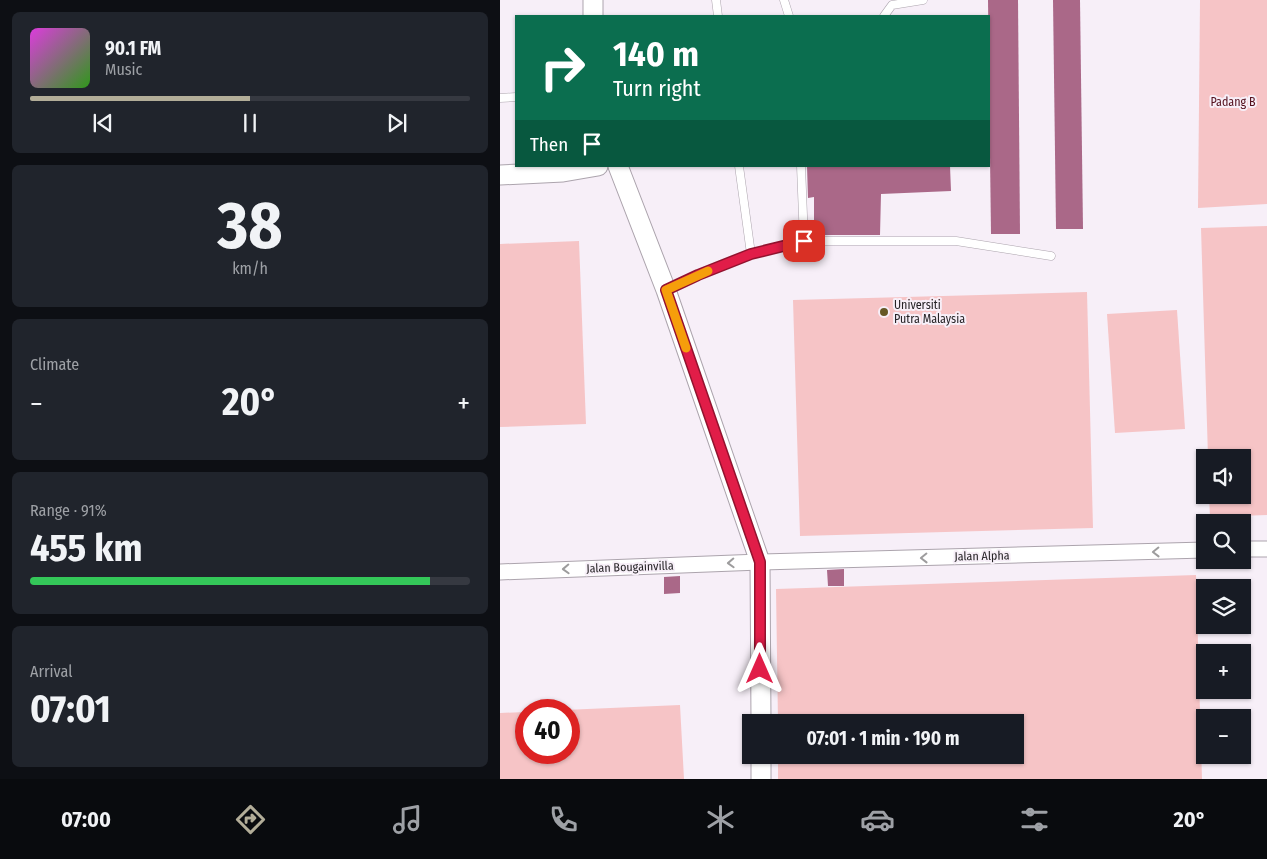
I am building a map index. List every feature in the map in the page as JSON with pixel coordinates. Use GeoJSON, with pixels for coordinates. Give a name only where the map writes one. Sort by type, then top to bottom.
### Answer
{"type":"FeatureCollection","features":[{"type":"Feature","properties":{"kind":"street"},"geometry":{"type":"LineString","coordinates":[[593,0],[593,15]]}},
{"type":"Feature","properties":{"kind":"street"},"geometry":{"type":"LineString","coordinates":[[500,175],[563,172],[592,167]]}},
{"type":"Feature","properties":{"kind":"street"},"geometry":{"type":"LineString","coordinates":[[618,167],[666,290],[760,562],[761,714]]}},
{"type":"Feature","properties":{"kind":"street"},"geometry":{"type":"LineString","coordinates":[[1251,549],[1267,549]]}},
{"type":"Feature","properties":{"kind":"street","name":"Jalan Alpha"},"geometry":{"type":"LineString","coordinates":[[760,562],[1196,550]]}},
{"type":"Feature","properties":{"kind":"street","name":"Jalan Bougainvilla"},"geometry":{"type":"LineString","coordinates":[[500,572],[760,562]]}},
{"type":"Feature","properties":{"kind":"street"},"geometry":{"type":"LineString","coordinates":[[761,764],[761,779]]}},
{"type":"Feature","properties":{"kind":"lane"},"geometry":{"type":"LineString","coordinates":[[716,0],[718,15]]}},
{"type":"Feature","properties":{"kind":"lane"},"geometry":{"type":"LineString","coordinates":[[784,0],[789,15]]}},
{"type":"Feature","properties":{"kind":"lane"},"geometry":{"type":"LineString","coordinates":[[885,15],[892,5],[923,0]]}},
{"type":"Feature","properties":{"kind":"lane"},"geometry":{"type":"LineString","coordinates":[[500,98],[515,97]]}},
{"type":"Feature","properties":{"kind":"lane"},"geometry":{"type":"LineString","coordinates":[[739,167],[751,254]]}},
{"type":"Feature","properties":{"kind":"lane"},"geometry":{"type":"LineString","coordinates":[[801,167],[804,241]]}},
{"type":"Feature","properties":{"kind":"lane"},"geometry":{"type":"LineString","coordinates":[[666,290],[751,254],[804,241],[956,241],[1052,256]]}},
{"type":"Feature","properties":{"kind":"green space","name":"Padang B"},"geometry":{"type":"Polygon","coordinates":[[[1200,0],[1267,0],[1267,204],[1198,208],[1200,0]]]}},
{"type":"Feature","properties":{"kind":"green space"},"geometry":{"type":"Polygon","coordinates":[[[1267,226],[1267,515],[1210,514],[1209,504],[1251,504],[1251,449],[1208,449],[1201,228],[1267,226]]]}},
{"type":"Feature","properties":{"kind":"green space"},"geometry":{"type":"Polygon","coordinates":[[[579,241],[586,424],[500,427],[500,244],[579,241]]]}},
{"type":"Feature","properties":{"kind":"green space"},"geometry":{"type":"Polygon","coordinates":[[[1087,292],[1093,528],[800,536],[793,300],[1087,292]]]}},
{"type":"Feature","properties":{"kind":"green space"},"geometry":{"type":"Polygon","coordinates":[[[1177,310],[1185,429],[1115,433],[1107,314],[1177,310]]]}},
{"type":"Feature","properties":{"kind":"green space"},"geometry":{"type":"Polygon","coordinates":[[[1196,575],[1196,634],[1198,634],[1198,644],[1196,644],[1196,699],[1200,699],[1200,709],[1196,709],[1196,764],[1202,764],[1202,779],[778,779],[778,764],[1024,764],[1024,714],[778,714],[776,589],[1196,575]]]}},
{"type":"Feature","properties":{"kind":"green space"},"geometry":{"type":"Polygon","coordinates":[[[680,705],[684,779],[500,779],[500,713],[515,712],[515,764],[580,764],[580,709],[680,705]]]}},
{"type":"Feature","properties":{"kind":"building"},"geometry":{"type":"Polygon","coordinates":[[[988,0],[1018,0],[1020,234],[991,234],[990,15],[988,15],[988,0]]]}},
{"type":"Feature","properties":{"kind":"building"},"geometry":{"type":"Polygon","coordinates":[[[1053,0],[1080,0],[1083,229],[1056,229],[1053,0]]]}},
{"type":"Feature","properties":{"kind":"building"},"geometry":{"type":"Polygon","coordinates":[[[807,167],[950,167],[951,191],[881,194],[880,235],[814,235],[814,197],[808,198],[807,167]]]}},
{"type":"Feature","properties":{"kind":"building"},"geometry":{"type":"Polygon","coordinates":[[[844,569],[844,586],[828,586],[827,570],[844,569]]]}},
{"type":"Feature","properties":{"kind":"building"},"geometry":{"type":"Polygon","coordinates":[[[680,576],[680,593],[664,594],[664,577],[680,576]]]}},
{"type":"Feature","properties":{"kind":"slow traffic"},"geometry":{"type":"LineString","coordinates":[[686,348],[666,290],[708,271]]}},
{"type":"Feature","properties":{"kind":"place","name":"Universiti Putra Malaysia"},"geometry":{"type":"Point","coordinates":[884,312]}},
{"type":"Feature","properties":{"kind":"route"},"geometry":{"type":"LineString","coordinates":[[760,669],[760,562],[666,290],[759,251],[804,241]]}}]}
